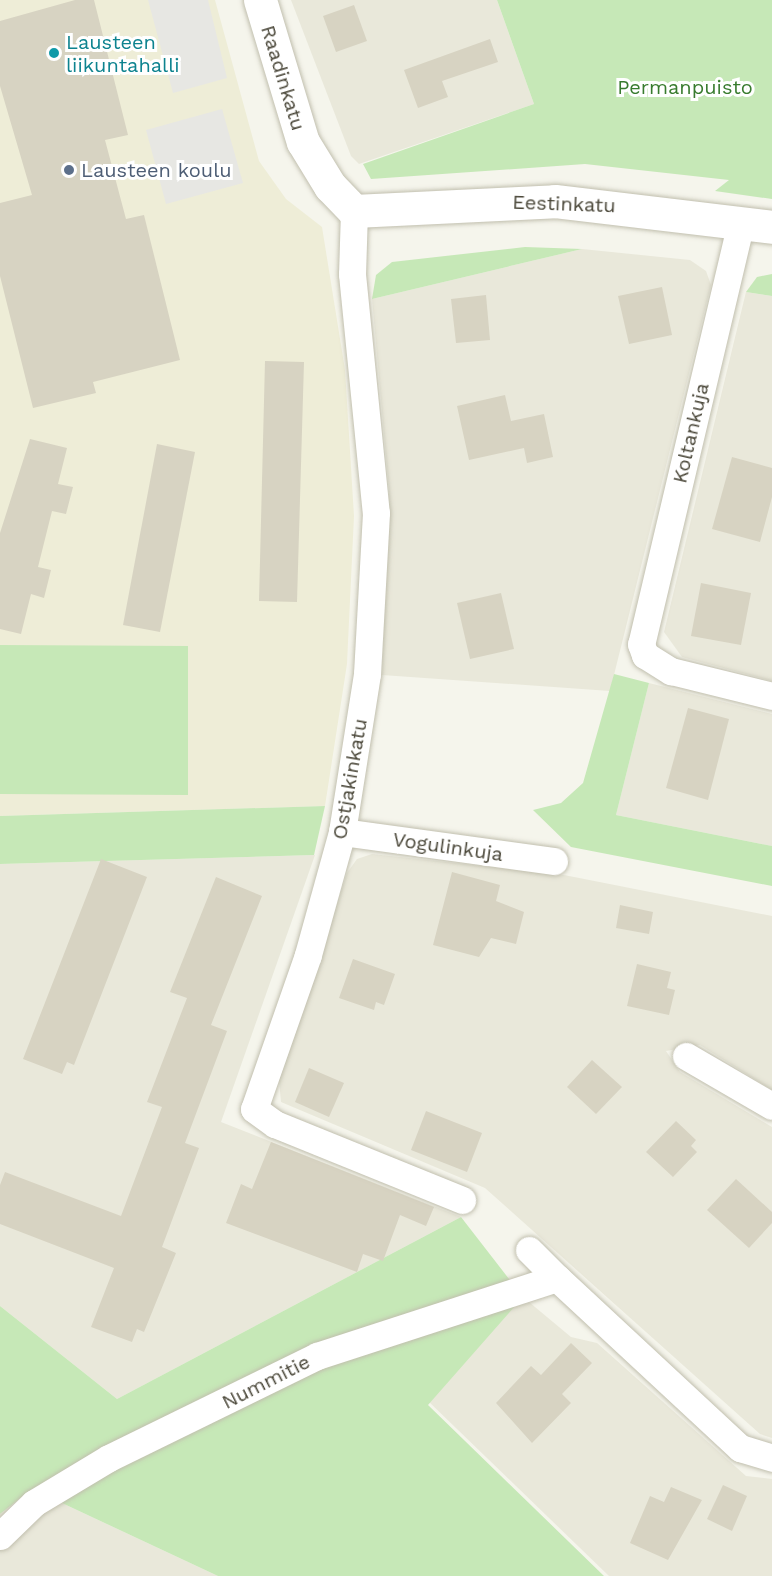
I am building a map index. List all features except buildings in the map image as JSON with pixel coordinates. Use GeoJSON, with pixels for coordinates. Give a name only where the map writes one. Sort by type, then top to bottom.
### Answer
{"type":"FeatureCollection","features":[{"type":"Feature","properties":{"kind":"street","name":"Raadinkatu"},"geometry":{"type":"LineString","coordinates":[[260,0],[303,142],[330,186],[354,211]]}},
{"type":"Feature","properties":{"kind":"street","name":"Eestinkatu"},"geometry":{"type":"LineString","coordinates":[[354,211],[555,201],[756,224]]}},
{"type":"Feature","properties":{"kind":"street","name":"Ostjakinkatu"},"geometry":{"type":"LineString","coordinates":[[354,211],[352,274],[376,513],[368,663],[342,832],[308,955],[254,1109],[275,1124],[462,1200]]}},
{"type":"Feature","properties":{"kind":"street","name":"Koltankuja"},"geometry":{"type":"LineString","coordinates":[[756,224],[641,644],[645,655],[671,671],[772,696]]}},
{"type":"Feature","properties":{"kind":"street","name":"Vogulinkuja"},"geometry":{"type":"LineString","coordinates":[[342,832],[554,861]]}},
{"type":"Feature","properties":{"kind":"street"},"geometry":{"type":"LineString","coordinates":[[686,1056],[772,1106]]}},
{"type":"Feature","properties":{"kind":"street"},"geometry":{"type":"LineString","coordinates":[[529,1250],[740,1448],[772,1458]]}},
{"type":"Feature","properties":{"kind":"street","name":"Nummitie"},"geometry":{"type":"LineString","coordinates":[[0,1536],[34,1503],[109,1458],[317,1356],[557,1278]]}},
{"type":"Feature","properties":{"kind":"shaded area","name":"Lausteen koulu"},"geometry":{"type":"Polygon","coordinates":[[[0,0],[215,0],[259,161],[286,199],[322,227],[345,370],[354,516],[347,664],[325,806],[0,816],[0,0]]]}},
{"type":"Feature","properties":{"kind":"shaded area"},"geometry":{"type":"Polygon","coordinates":[[[148,0],[208,0],[227,78],[173,93],[148,0]]]}},
{"type":"Feature","properties":{"kind":"shaded area"},"geometry":{"type":"Polygon","coordinates":[[[291,0],[497,0],[534,104],[359,164],[351,156],[291,0]]]}},
{"type":"Feature","properties":{"kind":"shaded area"},"geometry":{"type":"Polygon","coordinates":[[[222,109],[243,183],[166,204],[146,130],[222,109]]]}},
{"type":"Feature","properties":{"kind":"shaded area"},"geometry":{"type":"Polygon","coordinates":[[[582,249],[690,260],[706,271],[711,285],[610,691],[382,675],[389,489],[372,299],[582,249]]]}},
{"type":"Feature","properties":{"kind":"shaded area"},"geometry":{"type":"Polygon","coordinates":[[[746,292],[772,296],[772,681],[682,657],[664,632],[746,292]]]}},
{"type":"Feature","properties":{"kind":"shaded area"},"geometry":{"type":"Polygon","coordinates":[[[649,683],[772,714],[772,846],[616,815],[649,683]]]}},
{"type":"Feature","properties":{"kind":"shaded area"},"geometry":{"type":"Polygon","coordinates":[[[372,854],[564,875],[772,916],[772,1090],[700,1045],[666,1051],[680,1072],[772,1127],[772,1438],[760,1434],[485,1188],[281,1102],[279,1080],[347,873],[357,859],[372,854]]]}},
{"type":"Feature","properties":{"kind":"shaded area"},"geometry":{"type":"Polygon","coordinates":[[[315,855],[221,1122],[461,1217],[117,1399],[0,1306],[0,864],[315,855]]]}},
{"type":"Feature","properties":{"kind":"shaded area"},"geometry":{"type":"Polygon","coordinates":[[[523,1297],[571,1337],[597,1343],[746,1476],[772,1479],[772,1576],[609,1576],[427,1400],[523,1297]]]}},
{"type":"Feature","properties":{"kind":"shaded area"},"geometry":{"type":"Polygon","coordinates":[[[32,1489],[218,1576],[0,1576],[0,1514],[32,1489]]]}},
{"type":"Feature","properties":{"kind":"green space","name":"Permanpuisto"},"geometry":{"type":"Polygon","coordinates":[[[497,0],[772,0],[772,199],[715,191],[729,180],[585,164],[371,179],[363,164],[534,104],[497,0]]]}},
{"type":"Feature","properties":{"kind":"green space"},"geometry":{"type":"Polygon","coordinates":[[[525,247],[582,249],[372,299],[376,275],[392,262],[525,247]]]}},
{"type":"Feature","properties":{"kind":"green space"},"geometry":{"type":"Polygon","coordinates":[[[772,274],[772,296],[746,292],[757,277],[772,274]]]}},
{"type":"Feature","properties":{"kind":"green space"},"geometry":{"type":"Polygon","coordinates":[[[0,645],[188,646],[188,795],[0,794],[0,645]]]}},
{"type":"Feature","properties":{"kind":"green space"},"geometry":{"type":"Polygon","coordinates":[[[614,674],[649,683],[616,815],[772,846],[772,886],[571,847],[533,810],[561,803],[583,783],[614,674]]]}},
{"type":"Feature","properties":{"kind":"green space"},"geometry":{"type":"Polygon","coordinates":[[[325,806],[314,855],[0,864],[0,816],[325,806]]]}},
{"type":"Feature","properties":{"kind":"green space"},"geometry":{"type":"Polygon","coordinates":[[[461,1217],[523,1297],[428,1405],[604,1576],[218,1576],[32,1489],[0,1514],[0,1306],[117,1399],[461,1217]]]}},
{"type":"Feature","properties":{"kind":"place","name":"Lausteen liikuntahalli"},"geometry":{"type":"Point","coordinates":[54,53]}},
{"type":"Feature","properties":{"kind":"place","name":"Lausteen koulu"},"geometry":{"type":"Point","coordinates":[69,170]}}]}
